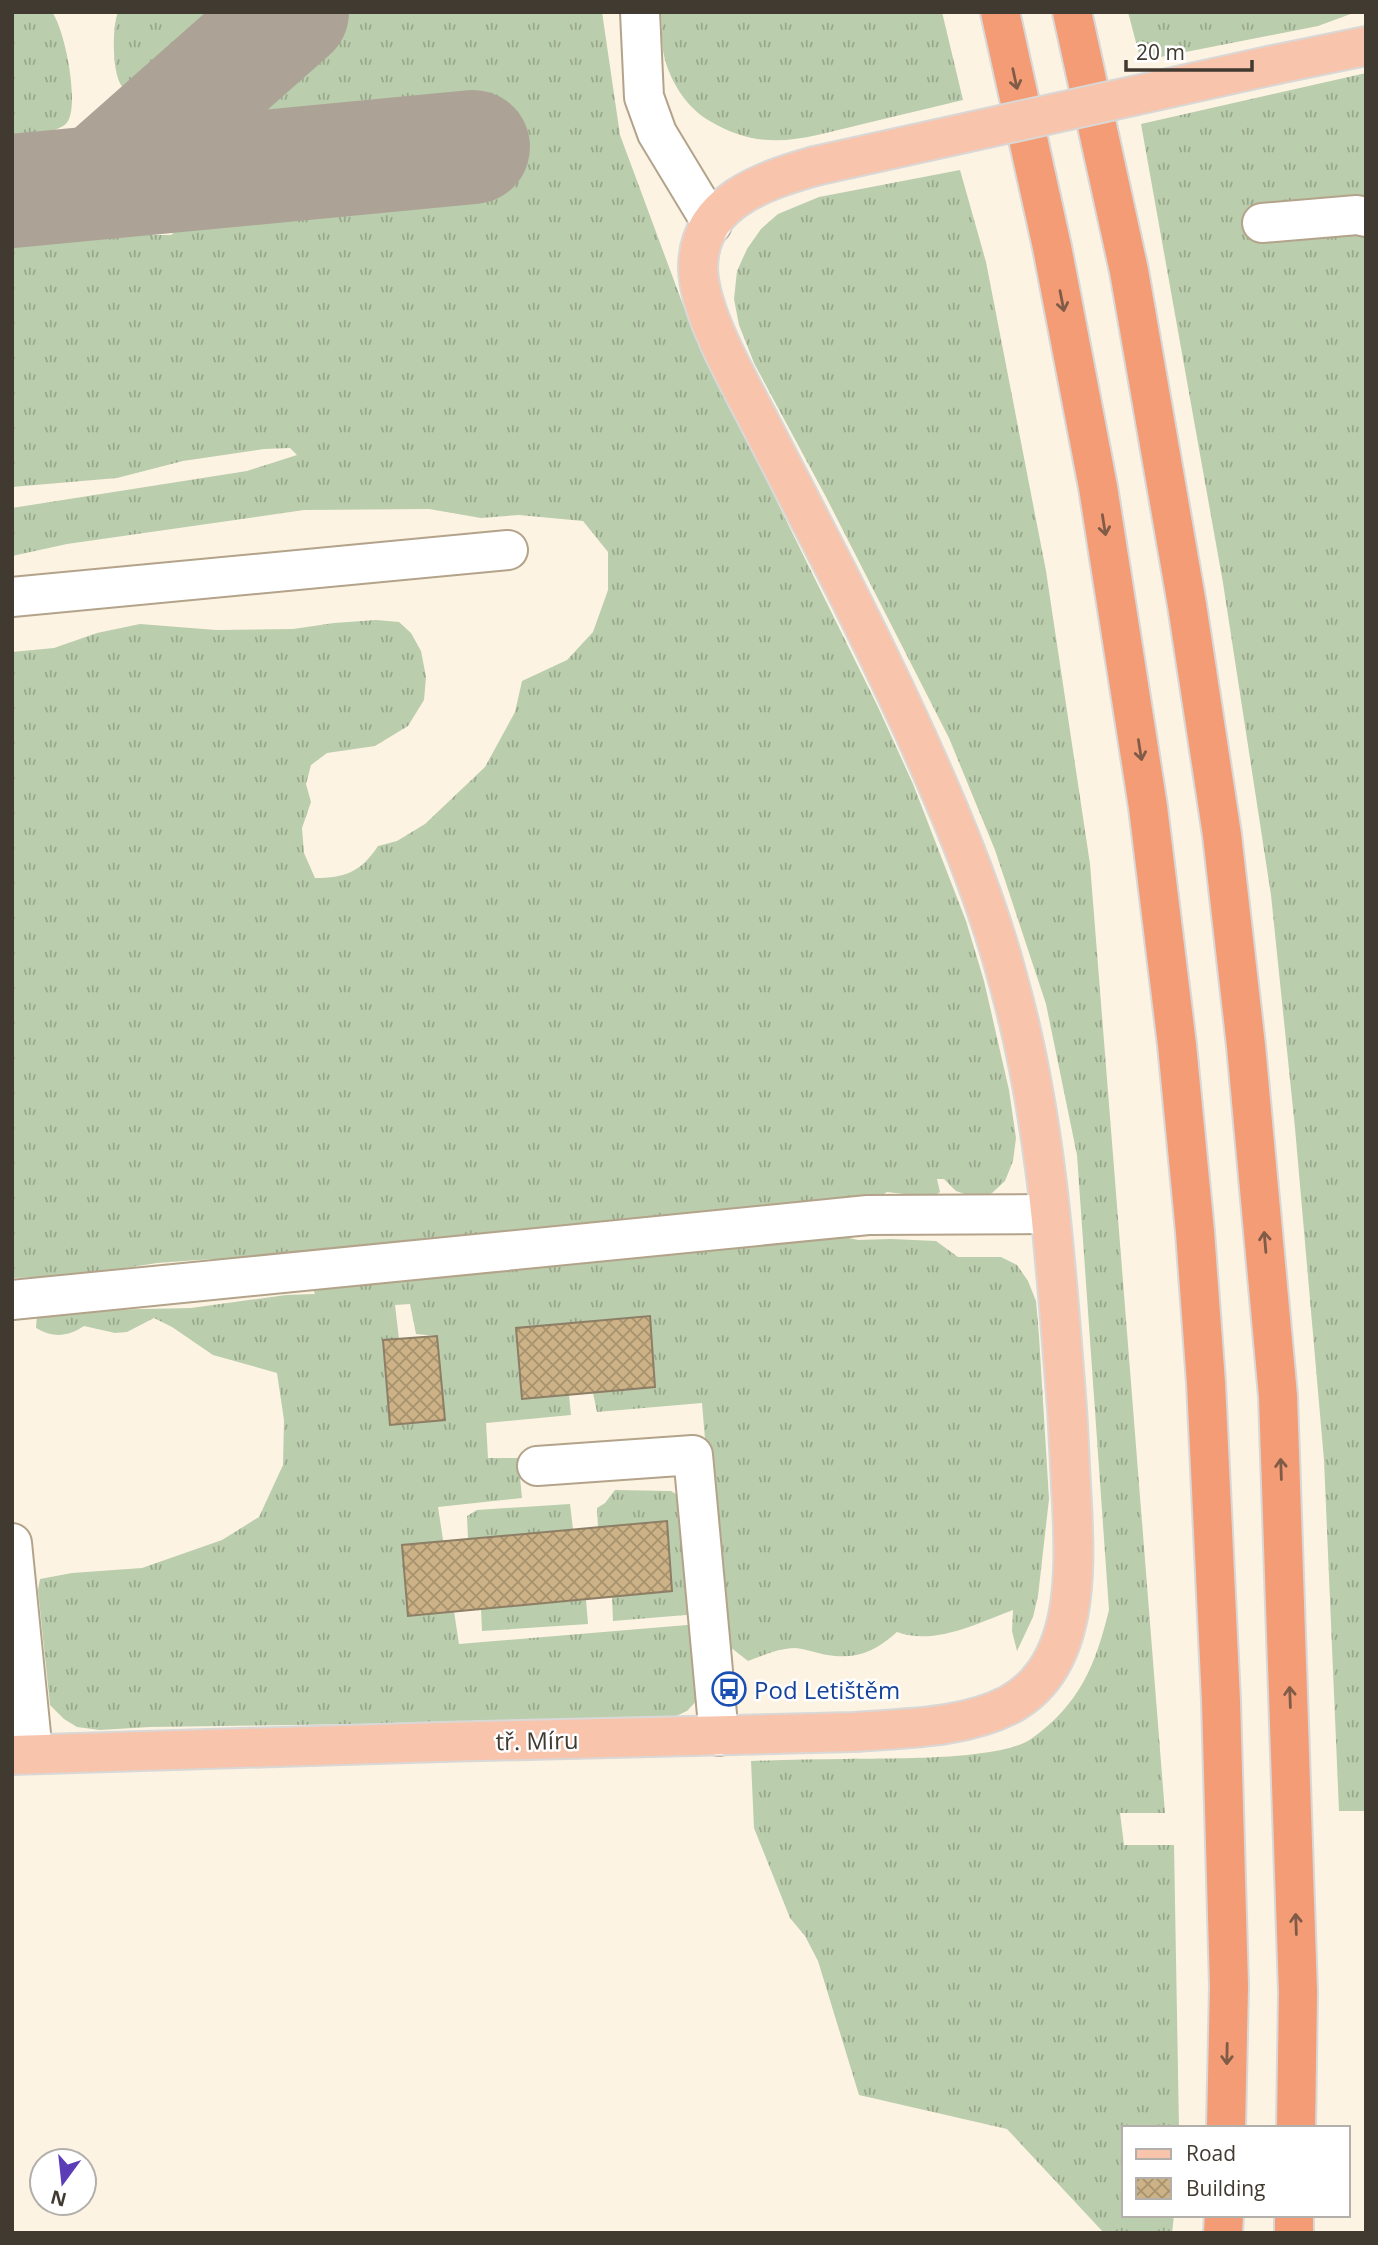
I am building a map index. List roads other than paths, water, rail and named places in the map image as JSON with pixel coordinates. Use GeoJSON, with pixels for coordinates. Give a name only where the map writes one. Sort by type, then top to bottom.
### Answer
{"type":"FeatureCollection","features":[{"type":"Feature","properties":{"kind":"highway"},"geometry":{"type":"LineString","coordinates":[[1000,12],[1052,247],[1098,487],[1149,807],[1177,1045],[1205,1369],[1221,1701],[1228,1986],[1226,2126]]}},
{"type":"Feature","properties":{"kind":"highway"},"geometry":{"type":"LineString","coordinates":[[1072,12],[1129,271],[1187,605],[1222,835],[1246,1046],[1278,1396],[1298,1992],[1296,2126]]}},
{"type":"Feature","properties":{"kind":"main road"},"geometry":{"type":"LineString","coordinates":[[712,224],[728,205],[756,185],[815,166],[1366,46]]}},
{"type":"Feature","properties":{"kind":"main road","name":"tř. Míru"},"geometry":{"type":"LineString","coordinates":[[22,1754],[854,1732],[943,1725],[968,1720],[1011,1703],[1044,1672],[1055,1654],[1070,1612],[1073,1568],[1068,1420],[1050,1214],[1029,1074],[1007,976],[962,845],[908,720],[829,556],[734,373],[711,321],[698,267],[712,224]]}},
{"type":"Feature","properties":{"kind":"lane"},"geometry":{"type":"LineString","coordinates":[[640,12],[644,97],[657,133],[712,224]]}},
{"type":"Feature","properties":{"kind":"lane"},"geometry":{"type":"LineString","coordinates":[[1262,223],[1357,215],[1366,217]]}},
{"type":"Feature","properties":{"kind":"lane"},"geometry":{"type":"LineString","coordinates":[[12,597],[508,550]]}},
{"type":"Feature","properties":{"kind":"lane"},"geometry":{"type":"LineString","coordinates":[[12,1300],[867,1215],[1050,1214]]}},
{"type":"Feature","properties":{"kind":"lane"},"geometry":{"type":"LineString","coordinates":[[537,1466],[693,1455],[719,1736]]}},
{"type":"Feature","properties":{"kind":"lane"},"geometry":{"type":"LineString","coordinates":[[12,1543],[22,1754]]}},
{"type":"Feature","properties":{"kind":"place","name":"Pod Letištěm"},"geometry":{"type":"Point","coordinates":[729,1689]}}]}
